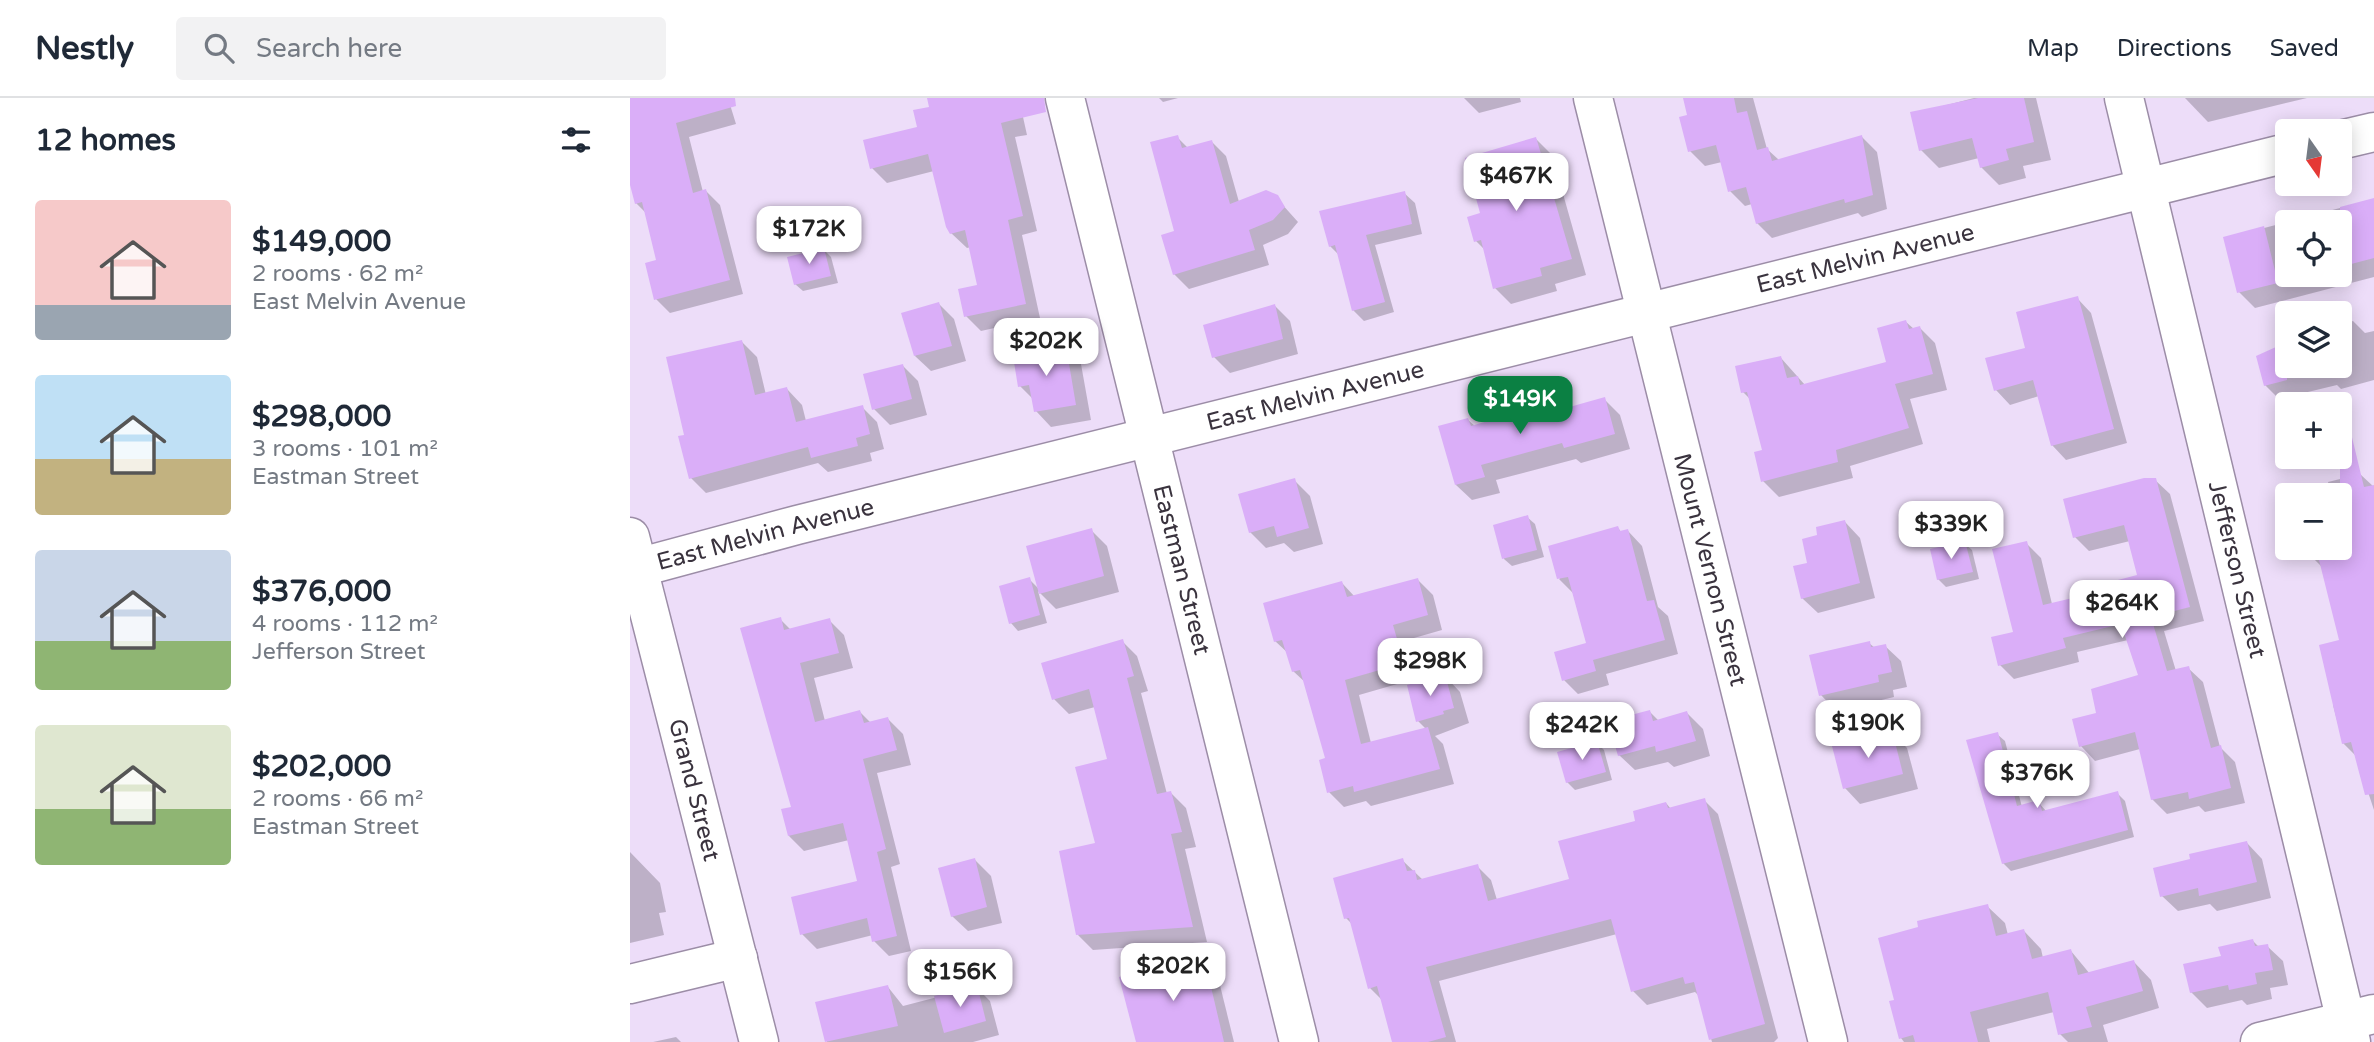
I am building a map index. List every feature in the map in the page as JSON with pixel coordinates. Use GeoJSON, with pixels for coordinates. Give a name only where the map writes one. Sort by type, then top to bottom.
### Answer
{"type":"FeatureCollection","features":[{"type":"Feature","properties":{"kind":"street","name":"Eastman Street"},"geometry":{"type":"LineString","coordinates":[[1065,98],[1299,1042]]}},
{"type":"Feature","properties":{"kind":"street","name":"Mount Vernon Street"},"geometry":{"type":"LineString","coordinates":[[1592,98],[1828,1042]]}},
{"type":"Feature","properties":{"kind":"street","name":"Jefferson Street"},"geometry":{"type":"LineString","coordinates":[[2124,98],[2357,1026]]}},
{"type":"Feature","properties":{"kind":"street"},"geometry":{"type":"LineString","coordinates":[[2352,137],[2374,132]]}},
{"type":"Feature","properties":{"kind":"street","name":"East Melvin Avenue"},"geometry":{"type":"LineString","coordinates":[[633,558],[811,521],[2275,156]]}},
{"type":"Feature","properties":{"kind":"street","name":"Grand Street"},"geometry":{"type":"LineString","coordinates":[[633,558],[759,1042]]}},
{"type":"Feature","properties":{"kind":"street"},"geometry":{"type":"LineString","coordinates":[[630,984],[738,958]]}},
{"type":"Feature","properties":{"kind":"street"},"geometry":{"type":"LineString","coordinates":[[2260,1042],[2357,1026]]}},
{"type":"Feature","properties":{"kind":"building"},"geometry":{"type":"Polygon","coordinates":[[[630,98],[735,98],[736,106],[676,123],[693,193],[706,189],[730,280],[654,300],[645,263],[656,260],[642,202],[635,204],[630,185],[630,98]]]}},
{"type":"Feature","properties":{"kind":"building"},"geometry":{"type":"Polygon","coordinates":[[[927,98],[1044,98],[1046,112],[1001,123],[1023,216],[1008,220],[1026,304],[964,317],[958,289],[977,285],[965,230],[950,234],[946,227],[928,154],[870,169],[863,140],[917,127],[913,110],[929,107],[927,98]]]}},
{"type":"Feature","properties":{"kind":"building"},"geometry":{"type":"Polygon","coordinates":[[[1683,98],[1734,98],[1737,113],[1747,111],[1757,150],[1768,147],[1772,161],[1862,135],[1873,195],[1845,203],[1844,199],[1756,224],[1746,187],[1728,192],[1716,145],[1688,152],[1679,117],[1687,115],[1683,98]]]}},
{"type":"Feature","properties":{"kind":"building"},"geometry":{"type":"Polygon","coordinates":[[[1978,98],[2024,98],[2034,142],[2006,149],[2009,160],[1980,168],[1972,138],[1919,151],[1910,112],[1978,98]]]}},
{"type":"Feature","properties":{"kind":"building"},"geometry":{"type":"Polygon","coordinates":[[[1178,135],[1182,148],[1212,140],[1230,204],[1266,190],[1278,195],[1285,207],[1273,220],[1249,230],[1255,250],[1173,275],[1161,235],[1174,231],[1150,142],[1178,135]]]}},
{"type":"Feature","properties":{"kind":"building"},"geometry":{"type":"Polygon","coordinates":[[[1536,137],[1572,259],[1540,268],[1542,276],[1493,289],[1481,240],[1474,242],[1467,217],[1480,213],[1465,158],[1536,137]]]}},
{"type":"Feature","properties":{"kind":"building"},"geometry":{"type":"Polygon","coordinates":[[[1405,191],[1412,224],[1366,235],[1385,302],[1352,311],[1335,245],[1329,247],[1319,211],[1405,191]]]}},
{"type":"Feature","properties":{"kind":"building"},"geometry":{"type":"Polygon","coordinates":[[[2374,198],[2374,258],[2352,264],[2352,210],[2340,210],[2340,207],[2374,198]]]}},
{"type":"Feature","properties":{"kind":"building"},"geometry":{"type":"Polygon","coordinates":[[[2264,226],[2275,271],[2275,284],[2237,293],[2223,237],[2264,226]]]}},
{"type":"Feature","properties":{"kind":"building"},"geometry":{"type":"Polygon","coordinates":[[[824,248],[831,276],[794,285],[787,257],[824,248]]]}},
{"type":"Feature","properties":{"kind":"building"},"geometry":{"type":"Polygon","coordinates":[[[2078,296],[2114,429],[2051,446],[2033,380],[1994,391],[1985,358],[2025,348],[2016,312],[2078,296]]]}},
{"type":"Feature","properties":{"kind":"building"},"geometry":{"type":"Polygon","coordinates":[[[939,302],[952,346],[914,356],[901,313],[939,302]]]}},
{"type":"Feature","properties":{"kind":"building"},"geometry":{"type":"Polygon","coordinates":[[[1275,304],[1283,339],[1212,358],[1203,325],[1275,304]]]}},
{"type":"Feature","properties":{"kind":"building"},"geometry":{"type":"Polygon","coordinates":[[[1906,320],[1909,329],[1920,326],[1933,374],[1895,384],[1909,428],[1836,450],[1838,462],[1761,482],[1754,452],[1762,450],[1747,392],[1741,393],[1735,366],[1781,356],[1787,378],[1798,376],[1800,385],[1886,362],[1877,328],[1906,320]]]}},
{"type":"Feature","properties":{"kind":"building"},"geometry":{"type":"Polygon","coordinates":[[[742,340],[755,395],[787,387],[796,422],[863,405],[870,434],[856,438],[858,446],[811,458],[808,447],[689,479],[678,436],[684,435],[666,357],[742,340]]]}},
{"type":"Feature","properties":{"kind":"building"},"geometry":{"type":"Polygon","coordinates":[[[1066,346],[1076,405],[1034,412],[1029,385],[1018,387],[1013,356],[1066,346]]]}},
{"type":"Feature","properties":{"kind":"building"},"geometry":{"type":"Polygon","coordinates":[[[2275,347],[2275,378],[2287,380],[2264,386],[2256,356],[2275,347]]]}},
{"type":"Feature","properties":{"kind":"building"},"geometry":{"type":"Polygon","coordinates":[[[903,364],[912,399],[872,410],[863,374],[903,364]]]}},
{"type":"Feature","properties":{"kind":"building"},"geometry":{"type":"Polygon","coordinates":[[[1605,397],[1615,434],[1564,448],[1562,443],[1481,465],[1485,477],[1455,485],[1438,426],[1468,418],[1471,426],[1532,408],[1534,417],[1605,397]]]}},
{"type":"Feature","properties":{"kind":"building"},"geometry":{"type":"Polygon","coordinates":[[[2352,437],[2364,487],[2374,485],[2374,794],[2365,795],[2351,742],[2342,744],[2319,645],[2339,640],[2319,560],[2352,560],[2352,483],[2340,483],[2340,469],[2352,469],[2352,437]]]}},
{"type":"Feature","properties":{"kind":"building"},"geometry":{"type":"Polygon","coordinates":[[[1295,478],[1309,528],[1277,537],[1274,526],[1249,533],[1238,494],[1295,478]]]}},
{"type":"Feature","properties":{"kind":"building"},"geometry":{"type":"Polygon","coordinates":[[[2144,478],[2156,478],[2190,607],[2151,617],[2167,671],[2189,666],[2211,748],[2221,745],[2231,788],[2189,799],[2188,792],[2151,800],[2135,732],[2079,747],[2072,719],[2096,713],[2091,689],[2138,675],[2121,624],[2063,638],[2066,648],[1998,666],[1991,637],[2013,632],[1992,549],[2027,541],[2043,605],[2115,588],[2114,581],[2137,575],[2124,525],[2073,538],[2063,499],[2144,478]]]}},
{"type":"Feature","properties":{"kind":"building"},"geometry":{"type":"Polygon","coordinates":[[[1528,515],[1537,550],[1502,559],[1493,525],[1528,515]]]}},
{"type":"Feature","properties":{"kind":"building"},"geometry":{"type":"Polygon","coordinates":[[[1845,520],[1860,583],[1801,599],[1793,566],[1807,563],[1802,539],[1817,535],[1816,527],[1845,520]]]}},
{"type":"Feature","properties":{"kind":"building"},"geometry":{"type":"Polygon","coordinates":[[[1618,526],[1620,531],[1628,529],[1647,601],[1654,600],[1665,640],[1593,660],[1596,671],[1562,681],[1554,652],[1586,643],[1568,577],[1557,579],[1548,546],[1618,526]]]}},
{"type":"Feature","properties":{"kind":"building"},"geometry":{"type":"Polygon","coordinates":[[[1092,528],[1104,576],[1039,594],[1026,546],[1092,528]]]}},
{"type":"Feature","properties":{"kind":"building"},"geometry":{"type":"Polygon","coordinates":[[[1965,541],[1973,572],[1937,580],[1930,549],[1965,541]]]}},
{"type":"Feature","properties":{"kind":"building"},"geometry":{"type":"Polygon","coordinates":[[[1030,577],[1040,615],[1009,624],[999,586],[1030,577]]]}},
{"type":"Feature","properties":{"kind":"building"},"geometry":{"type":"Polygon","coordinates":[[[1418,578],[1428,615],[1393,625],[1404,663],[1345,680],[1361,744],[1428,727],[1440,769],[1354,792],[1353,786],[1327,793],[1319,760],[1325,758],[1300,670],[1292,672],[1282,640],[1274,642],[1263,603],[1342,581],[1347,597],[1418,578]]]}},
{"type":"Feature","properties":{"kind":"building"},"geometry":{"type":"Polygon","coordinates":[[[781,617],[784,630],[830,618],[839,653],[800,663],[815,722],[860,710],[864,723],[888,717],[897,750],[863,759],[886,849],[877,852],[897,936],[872,942],[867,918],[800,935],[791,897],[857,881],[843,823],[788,836],[781,809],[791,807],[740,628],[781,617]]]}},
{"type":"Feature","properties":{"kind":"building"},"geometry":{"type":"Polygon","coordinates":[[[1123,639],[1134,676],[1127,678],[1157,794],[1171,791],[1182,832],[1171,834],[1193,927],[1076,935],[1059,851],[1095,843],[1075,767],[1107,759],[1089,689],[1052,700],[1041,663],[1123,639]]]}},
{"type":"Feature","properties":{"kind":"building"},"geometry":{"type":"Polygon","coordinates":[[[1870,641],[1871,647],[1886,644],[1892,672],[1878,675],[1879,682],[1819,696],[1809,655],[1870,641]]]}},
{"type":"Feature","properties":{"kind":"building"},"geometry":{"type":"Polygon","coordinates":[[[1445,674],[1454,708],[1443,711],[1444,714],[1416,722],[1407,685],[1445,674]]]}},
{"type":"Feature","properties":{"kind":"building"},"geometry":{"type":"Polygon","coordinates":[[[1650,710],[1653,721],[1687,711],[1696,741],[1656,752],[1655,746],[1618,756],[1608,721],[1650,710]]]}},
{"type":"Feature","properties":{"kind":"building"},"geometry":{"type":"Polygon","coordinates":[[[1892,730],[1903,774],[1843,789],[1832,746],[1892,730]]]}},
{"type":"Feature","properties":{"kind":"building"},"geometry":{"type":"Polygon","coordinates":[[[1998,732],[2017,806],[2039,800],[2042,811],[2118,791],[2128,830],[2002,864],[1966,740],[1998,732]]]}},
{"type":"Feature","properties":{"kind":"building"},"geometry":{"type":"Polygon","coordinates":[[[1597,741],[1606,772],[1566,783],[1557,752],[1597,741]]]}},
{"type":"Feature","properties":{"kind":"building"},"geometry":{"type":"Polygon","coordinates":[[[1705,798],[1765,1024],[1709,1040],[1694,982],[1685,984],[1683,977],[1631,992],[1611,919],[1426,967],[1446,1037],[1428,1042],[1392,1042],[1377,986],[1368,989],[1349,918],[1344,919],[1333,878],[1403,858],[1407,871],[1415,870],[1417,880],[1478,864],[1488,901],[1569,879],[1558,841],[1635,821],[1633,811],[1666,802],[1668,808],[1705,798]]]}},
{"type":"Feature","properties":{"kind":"building"},"geometry":{"type":"Polygon","coordinates":[[[2247,841],[2257,882],[2199,896],[2198,888],[2160,897],[2153,868],[2190,859],[2189,854],[2247,841]]]}},
{"type":"Feature","properties":{"kind":"building"},"geometry":{"type":"Polygon","coordinates":[[[975,858],[987,907],[951,917],[938,868],[975,858]]]}},
{"type":"Feature","properties":{"kind":"building"},"geometry":{"type":"Polygon","coordinates":[[[1988,904],[1996,936],[2024,929],[2032,959],[2071,949],[2078,975],[2134,960],[2143,991],[2086,1007],[2092,1027],[2058,1035],[2048,992],[1970,1012],[1978,1042],[1915,1042],[1913,1035],[1899,1039],[1889,1001],[1894,1000],[1878,938],[1918,927],[1917,921],[1988,904]]]}},
{"type":"Feature","properties":{"kind":"building"},"geometry":{"type":"Polygon","coordinates":[[[2253,939],[2255,946],[2268,944],[2273,970],[2255,973],[2257,984],[2229,990],[2228,985],[2190,993],[2183,964],[2221,956],[2218,947],[2253,939]]]}},
{"type":"Feature","properties":{"kind":"building"},"geometry":{"type":"Polygon","coordinates":[[[1203,953],[1224,1042],[1136,1042],[1119,977],[1203,953]]]}},
{"type":"Feature","properties":{"kind":"building"},"geometry":{"type":"Polygon","coordinates":[[[888,985],[898,1026],[825,1042],[815,1002],[888,985]]]}},
{"type":"Feature","properties":{"kind":"building"},"geometry":{"type":"Polygon","coordinates":[[[977,985],[986,1021],[944,1033],[934,996],[977,985]]]}}]}
